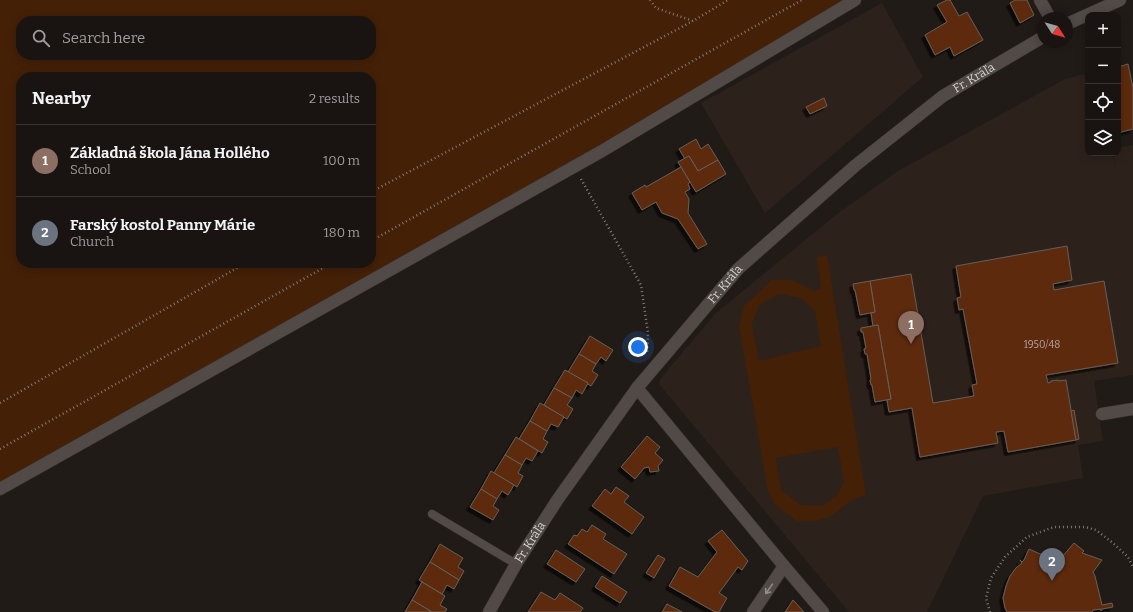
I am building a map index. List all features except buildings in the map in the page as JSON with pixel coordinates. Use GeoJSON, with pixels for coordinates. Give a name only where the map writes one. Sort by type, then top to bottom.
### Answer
{"type":"FeatureCollection","features":[{"type":"Feature","properties":{"kind":"street"},"geometry":{"type":"LineString","coordinates":[[0,489],[602,151],[855,0]]}},
{"type":"Feature","properties":{"kind":"street"},"geometry":{"type":"LineString","coordinates":[[1040,0],[1047,12]]}},
{"type":"Feature","properties":{"kind":"street"},"geometry":{"type":"LineString","coordinates":[[1073,21],[1120,0]]}},
{"type":"Feature","properties":{"kind":"street","name":"Fr. Kráľa"},"geometry":{"type":"LineString","coordinates":[[489,612],[516,564],[558,498],[637,388],[738,269],[856,165],[943,96],[1037,41]]}},
{"type":"Feature","properties":{"kind":"street"},"geometry":{"type":"LineString","coordinates":[[637,388],[823,612]]}},
{"type":"Feature","properties":{"kind":"street"},"geometry":{"type":"LineString","coordinates":[[1102,414],[1133,410]]}},
{"type":"Feature","properties":{"kind":"street"},"geometry":{"type":"LineString","coordinates":[[753,612],[784,566]]}},
{"type":"Feature","properties":{"kind":"lane"},"geometry":{"type":"LineString","coordinates":[[432,514],[516,564]]}},
{"type":"Feature","properties":{"kind":"path"},"geometry":{"type":"LineString","coordinates":[[650,0],[656,8],[693,21]]}},
{"type":"Feature","properties":{"kind":"path"},"geometry":{"type":"LineString","coordinates":[[376,189],[693,21],[728,0]]}},
{"type":"Feature","properties":{"kind":"path"},"geometry":{"type":"LineString","coordinates":[[376,238],[802,0]]}},
{"type":"Feature","properties":{"kind":"path"},"geometry":{"type":"LineString","coordinates":[[574,166],[641,286],[648,333],[648,375]]}},
{"type":"Feature","properties":{"kind":"path"},"geometry":{"type":"LineString","coordinates":[[0,403],[237,268]]}},
{"type":"Feature","properties":{"kind":"path"},"geometry":{"type":"LineString","coordinates":[[0,449],[323,268]]}},
{"type":"Feature","properties":{"kind":"path"},"geometry":{"type":"LineString","coordinates":[[990,612],[986,598],[992,578],[1005,557],[1027,537],[1054,527],[1085,527],[1096,530],[1128,557],[1133,567]]}},
{"type":"Feature","properties":{"kind":"shaded area"},"geometry":{"type":"Polygon","coordinates":[[[0,0],[844,0],[556,179],[0,489],[0,0]]]}},
{"type":"Feature","properties":{"kind":"shaded area"},"geometry":{"type":"Polygon","coordinates":[[[882,3],[923,77],[765,213],[701,103],[882,3]]]}},
{"type":"Feature","properties":{"kind":"shaded area"},"geometry":{"type":"Polygon","coordinates":[[[1084,74],[1085,156],[1113,156],[1116,169],[1114,156],[1121,156],[1121,147],[1133,145],[1133,375],[1094,381],[1103,441],[1078,445],[1083,478],[983,496],[927,612],[849,612],[659,384],[660,379],[716,313],[837,214],[898,171],[1065,79],[1084,74]]]}},
{"type":"Feature","properties":{"kind":"shaded area"},"geometry":{"type":"Polygon","coordinates":[[[827,255],[866,495],[851,500],[832,516],[815,521],[797,521],[775,505],[768,491],[739,326],[744,306],[772,280],[792,280],[814,291],[821,288],[817,257],[827,255]],[[778,294],[759,306],[752,324],[759,361],[821,346],[815,311],[801,298],[778,294]],[[838,447],[776,458],[781,490],[801,505],[822,506],[836,496],[844,483],[838,447]]]}},
{"type":"Feature","properties":{"kind":"place","name":"Základná škola Jána Hollého"},"geometry":{"type":"Point","coordinates":[911,344]}},
{"type":"Feature","properties":{"kind":"place","name":"Farský kostol Panny Márie"},"geometry":{"type":"Point","coordinates":[1052,581]}}]}
